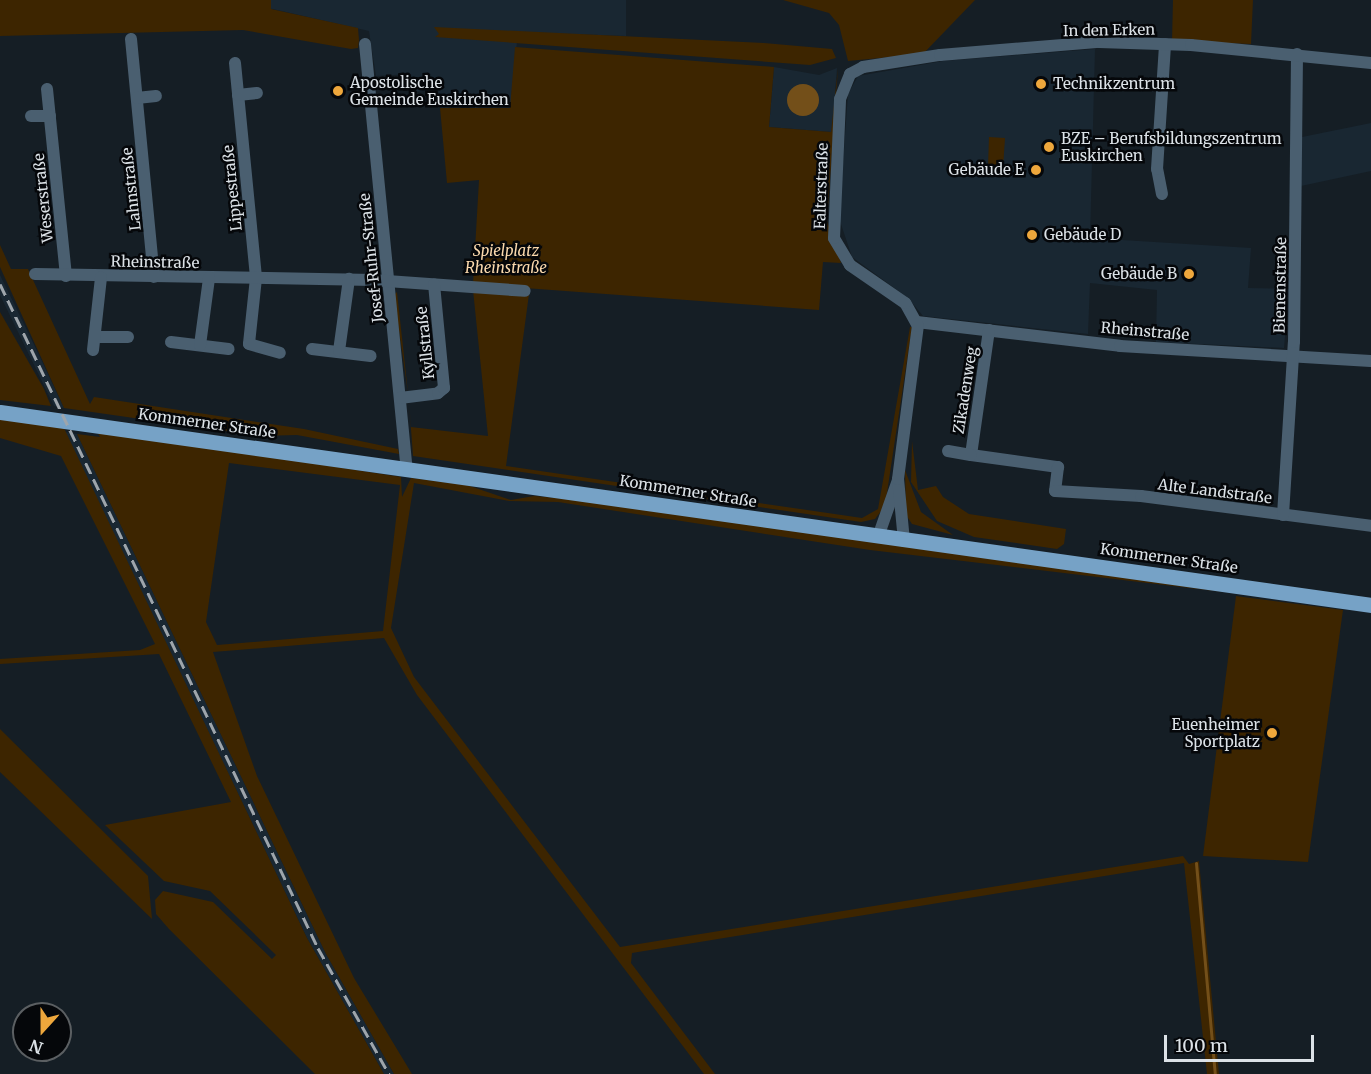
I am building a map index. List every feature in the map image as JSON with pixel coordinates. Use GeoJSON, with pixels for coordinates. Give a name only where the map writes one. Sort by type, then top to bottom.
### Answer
{"type":"FeatureCollection","features":[{"type":"Feature","properties":{"kind":"main road","name":"Kommerner Straße"},"geometry":{"type":"LineString","coordinates":[[0,412],[1371,605]]}},
{"type":"Feature","properties":{"kind":"street","name":"Lahnstraße"},"geometry":{"type":"LineString","coordinates":[[131,39],[154,277]]}},
{"type":"Feature","properties":{"kind":"street","name":"In den Erken"},"geometry":{"type":"LineString","coordinates":[[850,74],[862,67],[940,55],[1099,42],[1165,44],[1297,54],[1371,63]]}},
{"type":"Feature","properties":{"kind":"street","name":"Josef-Ruhr-Straße"},"geometry":{"type":"LineString","coordinates":[[365,44],[407,469]]}},
{"type":"Feature","properties":{"kind":"street"},"geometry":{"type":"LineString","coordinates":[[1162,194],[1157,169],[1165,44]]}},
{"type":"Feature","properties":{"kind":"street","name":"Bienenstraße"},"geometry":{"type":"LineString","coordinates":[[1283,515],[1291,356],[1297,54]]}},
{"type":"Feature","properties":{"kind":"street","name":"Lippestraße"},"geometry":{"type":"LineString","coordinates":[[235,63],[256,278]]}},
{"type":"Feature","properties":{"kind":"street","name":"Falterstraße"},"geometry":{"type":"LineString","coordinates":[[850,74],[840,99],[834,238],[850,265],[904,303],[917,322]]}},
{"type":"Feature","properties":{"kind":"street","name":"Weserstraße"},"geometry":{"type":"LineString","coordinates":[[47,89],[66,276]]}},
{"type":"Feature","properties":{"kind":"street"},"geometry":{"type":"LineString","coordinates":[[238,95],[257,93]]}},
{"type":"Feature","properties":{"kind":"street"},"geometry":{"type":"LineString","coordinates":[[137,98],[156,96]]}},
{"type":"Feature","properties":{"kind":"street"},"geometry":{"type":"LineString","coordinates":[[31,116],[50,116]]}},
{"type":"Feature","properties":{"kind":"street","name":"Rheinstraße"},"geometry":{"type":"LineString","coordinates":[[35,274],[101,277],[349,279],[525,291]]}},
{"type":"Feature","properties":{"kind":"street","name":"Rheinstraße"},"geometry":{"type":"LineString","coordinates":[[93,350],[101,277]]}},
{"type":"Feature","properties":{"kind":"street","name":"Rheinstraße"},"geometry":{"type":"LineString","coordinates":[[200,345],[209,278]]}},
{"type":"Feature","properties":{"kind":"street"},"geometry":{"type":"LineString","coordinates":[[256,278],[249,344],[280,352]]}},
{"type":"Feature","properties":{"kind":"street"},"geometry":{"type":"LineString","coordinates":[[339,351],[349,279]]}},
{"type":"Feature","properties":{"kind":"street","name":"Kyllstraße"},"geometry":{"type":"LineString","coordinates":[[400,398],[438,393],[444,388],[434,284]]}},
{"type":"Feature","properties":{"kind":"street"},"geometry":{"type":"LineString","coordinates":[[878,537],[898,479],[917,322]]}},
{"type":"Feature","properties":{"kind":"street","name":"Rheinstraße"},"geometry":{"type":"LineString","coordinates":[[917,322],[1120,346],[1371,361]]}},
{"type":"Feature","properties":{"kind":"street","name":"Zikadenweg"},"geometry":{"type":"LineString","coordinates":[[971,455],[989,330]]}},
{"type":"Feature","properties":{"kind":"street"},"geometry":{"type":"LineString","coordinates":[[95,337],[128,337]]}},
{"type":"Feature","properties":{"kind":"street"},"geometry":{"type":"LineString","coordinates":[[171,342],[228,349]]}},
{"type":"Feature","properties":{"kind":"street"},"geometry":{"type":"LineString","coordinates":[[312,349],[371,356]]}},
{"type":"Feature","properties":{"kind":"street","name":"Zikadenweg"},"geometry":{"type":"LineString","coordinates":[[948,452],[1058,467],[1055,491]]}},
{"type":"Feature","properties":{"kind":"street"},"geometry":{"type":"LineString","coordinates":[[898,479],[904,541]]}},
{"type":"Feature","properties":{"kind":"street","name":"Alte Landstraße"},"geometry":{"type":"LineString","coordinates":[[1055,491],[1371,526]]}},
{"type":"Feature","properties":{"kind":"shaded area"},"geometry":{"type":"Polygon","coordinates":[[[194,0],[626,0],[626,36],[518,32],[510,109],[440,108],[438,90],[413,92],[411,74],[376,76],[369,31],[273,9],[194,0]]]}},
{"type":"Feature","properties":{"kind":"shaded area"},"geometry":{"type":"Polygon","coordinates":[[[1095,49],[1090,238],[1251,248],[1248,288],[1289,289],[1284,348],[1156,342],[1157,290],[1090,283],[1088,334],[923,316],[908,298],[852,257],[839,218],[848,94],[858,76],[943,61],[1095,49]]]}},
{"type":"Feature","properties":{"kind":"shaded area"},"geometry":{"type":"Polygon","coordinates":[[[774,67],[819,75],[837,68],[832,132],[769,127],[774,67]]]}},
{"type":"Feature","properties":{"kind":"shaded area"},"geometry":{"type":"Polygon","coordinates":[[[803,84],[814,89],[819,100],[814,111],[803,116],[792,111],[787,100],[792,89],[803,84]]]}},
{"type":"Feature","properties":{"kind":"shaded area"},"geometry":{"type":"Polygon","coordinates":[[[1371,123],[1371,171],[1301,186],[1302,137],[1371,123]]]}},
{"type":"Feature","properties":{"kind":"shaded area"},"geometry":{"type":"Polygon","coordinates":[[[0,275],[64,408],[54,406],[0,295],[0,275]]]}},
{"type":"Feature","properties":{"kind":"shaded area"},"geometry":{"type":"Polygon","coordinates":[[[65,432],[77,434],[326,954],[394,1074],[384,1074],[307,938],[65,432]]]}},
{"type":"Feature","properties":{"kind":"green space"},"geometry":{"type":"Polygon","coordinates":[[[0,0],[271,0],[271,9],[358,28],[359,40],[358,48],[351,49],[243,30],[0,36],[0,0]]]}},
{"type":"Feature","properties":{"kind":"green space"},"geometry":{"type":"Polygon","coordinates":[[[783,0],[975,0],[923,54],[848,61],[839,25],[829,13],[783,0]]]}},
{"type":"Feature","properties":{"kind":"green space"},"geometry":{"type":"Polygon","coordinates":[[[1173,0],[1253,0],[1251,44],[1172,41],[1173,0]]]}},
{"type":"Feature","properties":{"kind":"green space"},"geometry":{"type":"Polygon","coordinates":[[[434,27],[764,43],[832,49],[836,58],[810,65],[435,37],[439,34],[434,27]]]}},
{"type":"Feature","properties":{"kind":"green space","name":"Spielplatz Rheinstraße"},"geometry":{"type":"Polygon","coordinates":[[[515,47],[774,67],[769,127],[831,132],[838,68],[827,221],[841,263],[823,262],[819,310],[473,284],[479,180],[447,183],[440,108],[510,108],[515,47]]]}},
{"type":"Feature","properties":{"kind":"green space"},"geometry":{"type":"Polygon","coordinates":[[[989,137],[1005,138],[1003,168],[988,167],[989,137]]]}},
{"type":"Feature","properties":{"kind":"green space"},"geometry":{"type":"Polygon","coordinates":[[[0,245],[11,269],[28,269],[90,404],[94,397],[304,429],[398,449],[399,454],[297,435],[259,436],[64,408],[0,267],[0,245]]]}},
{"type":"Feature","properties":{"kind":"green space"},"geometry":{"type":"Polygon","coordinates":[[[473,290],[529,294],[506,466],[862,518],[878,509],[910,327],[912,327],[885,506],[875,519],[861,522],[413,456],[409,402],[411,427],[488,436],[473,290]]]}},
{"type":"Feature","properties":{"kind":"green space"},"geometry":{"type":"Polygon","coordinates":[[[397,292],[408,393],[394,295],[397,292]]]}},
{"type":"Feature","properties":{"kind":"green space"},"geometry":{"type":"Polygon","coordinates":[[[0,312],[44,389],[51,406],[0,400],[0,312]]]}},
{"type":"Feature","properties":{"kind":"green space"},"geometry":{"type":"Polygon","coordinates":[[[0,418],[63,426],[307,938],[384,1074],[315,1074],[169,929],[156,914],[155,900],[163,891],[213,902],[272,959],[276,955],[210,891],[164,881],[105,825],[231,802],[159,654],[0,664],[0,659],[140,650],[155,644],[61,456],[0,438],[0,418]]]}},
{"type":"Feature","properties":{"kind":"green space"},"geometry":{"type":"Polygon","coordinates":[[[96,430],[401,477],[402,497],[411,478],[467,485],[511,500],[534,496],[601,502],[1223,592],[870,550],[558,502],[509,501],[414,483],[391,628],[414,677],[620,947],[1183,856],[1189,864],[1199,861],[1219,1074],[1207,1074],[1184,863],[632,953],[631,963],[715,1074],[704,1074],[417,695],[384,638],[213,652],[257,776],[354,978],[412,1074],[394,1074],[326,954],[77,434],[100,437],[96,430]],[[229,463],[206,622],[217,645],[383,631],[400,485],[229,463]]]}},
{"type":"Feature","properties":{"kind":"green space"},"geometry":{"type":"Polygon","coordinates":[[[912,441],[918,490],[936,486],[943,497],[969,514],[1066,529],[1064,544],[1057,549],[974,537],[937,521],[911,482],[912,441]]]}},
{"type":"Feature","properties":{"kind":"green space"},"geometry":{"type":"Polygon","coordinates":[[[905,470],[921,512],[953,535],[912,524],[906,515],[905,470]]]}},
{"type":"Feature","properties":{"kind":"green space","name":"Euenheimer Sportplatz"},"geometry":{"type":"Polygon","coordinates":[[[1236,596],[1343,610],[1308,862],[1203,856],[1236,596]]]}},
{"type":"Feature","properties":{"kind":"green space"},"geometry":{"type":"Polygon","coordinates":[[[0,729],[148,876],[152,919],[0,772],[0,729]]]}},
{"type":"Feature","properties":{"kind":"waterway"},"geometry":{"type":"LineString","coordinates":[[1196,863],[1215,1074]]}},
{"type":"Feature","properties":{"kind":"railway"},"geometry":{"type":"LineString","coordinates":[[0,284],[318,948],[389,1074]]}},
{"type":"Feature","properties":{"kind":"place","name":"Technikzentrum"},"geometry":{"type":"Point","coordinates":[1041,84]}},
{"type":"Feature","properties":{"kind":"place","name":"Apostolische Gemeinde Euskirchen"},"geometry":{"type":"Point","coordinates":[338,91]}},
{"type":"Feature","properties":{"kind":"place","name":"BZE – Berufsbildungszentrum Euskirchen"},"geometry":{"type":"Point","coordinates":[1049,147]}},
{"type":"Feature","properties":{"kind":"place","name":"Gebäude E"},"geometry":{"type":"Point","coordinates":[1036,170]}},
{"type":"Feature","properties":{"kind":"place","name":"Gebäude D"},"geometry":{"type":"Point","coordinates":[1032,235]}},
{"type":"Feature","properties":{"kind":"place","name":"Gebäude B"},"geometry":{"type":"Point","coordinates":[1189,274]}},
{"type":"Feature","properties":{"kind":"place","name":"Euenheimer Sportplatz"},"geometry":{"type":"Point","coordinates":[1272,733]}}]}
